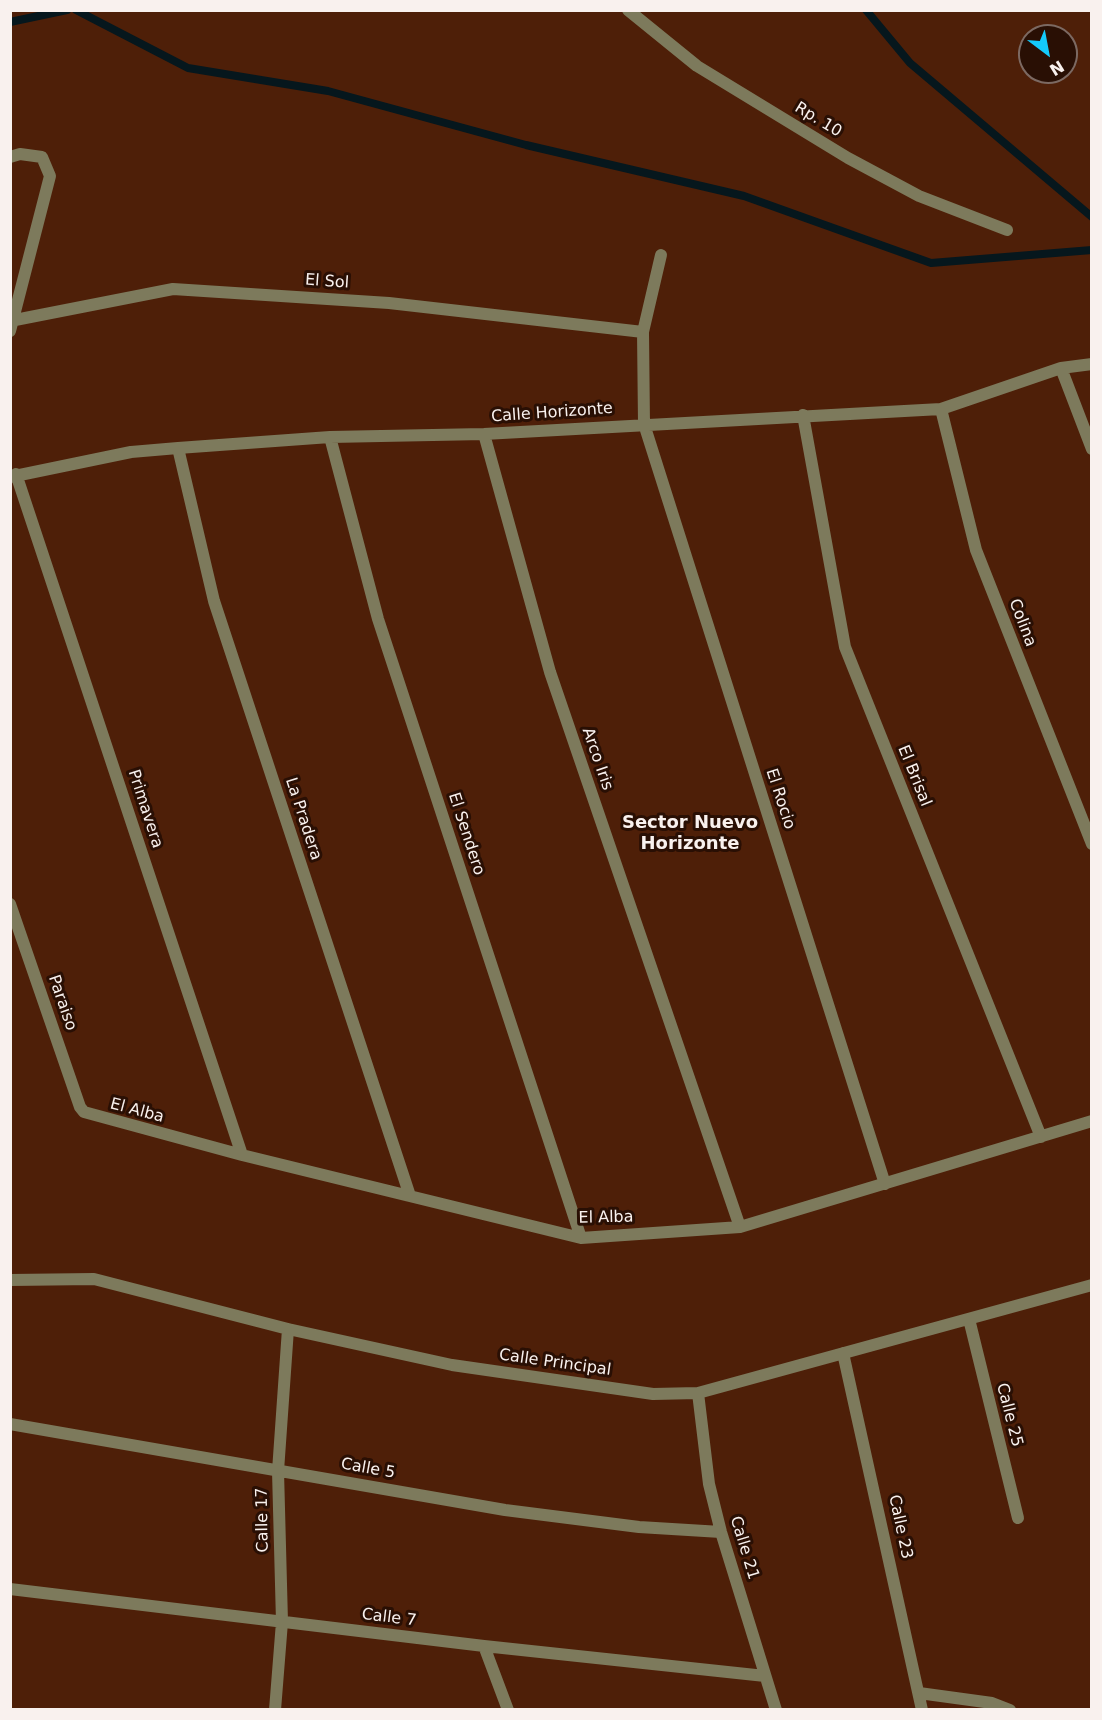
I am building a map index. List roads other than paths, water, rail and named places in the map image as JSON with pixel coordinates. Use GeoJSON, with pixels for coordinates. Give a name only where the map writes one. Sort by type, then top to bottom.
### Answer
{"type":"FeatureCollection","features":[{"type":"Feature","properties":{"kind":"street","name":"Rp. 10"},"geometry":{"type":"LineString","coordinates":[[628,10],[697,66],[848,158],[919,196],[1007,230]]}},
{"type":"Feature","properties":{"kind":"street"},"geometry":{"type":"LineString","coordinates":[[10,157],[20,154],[42,157],[50,176],[11,324]]}},
{"type":"Feature","properties":{"kind":"street","name":"El Rocio"},"geometry":{"type":"LineString","coordinates":[[661,255],[643,332],[644,424],[885,1184]]}},
{"type":"Feature","properties":{"kind":"street","name":"El Sol"},"geometry":{"type":"LineString","coordinates":[[11,324],[173,289],[388,303],[643,332]]}},
{"type":"Feature","properties":{"kind":"street","name":"Calle Horizonte"},"geometry":{"type":"LineString","coordinates":[[13,475],[131,452],[330,437],[484,434],[941,409],[1061,368],[1092,364]]}},
{"type":"Feature","properties":{"kind":"street"},"geometry":{"type":"LineString","coordinates":[[1061,368],[1092,449]]}},
{"type":"Feature","properties":{"kind":"street","name":"Colina"},"geometry":{"type":"LineString","coordinates":[[941,409],[976,550],[1092,844]]}},
{"type":"Feature","properties":{"kind":"street","name":"El Brisal"},"geometry":{"type":"LineString","coordinates":[[803,415],[845,647],[1041,1137]]}},
{"type":"Feature","properties":{"kind":"street","name":"Arco Iris"},"geometry":{"type":"LineString","coordinates":[[484,434],[550,672],[740,1227]]}},
{"type":"Feature","properties":{"kind":"street","name":"El Sendero"},"geometry":{"type":"LineString","coordinates":[[330,437],[378,619],[581,1238]]}},
{"type":"Feature","properties":{"kind":"street","name":"La Pradera"},"geometry":{"type":"LineString","coordinates":[[178,448],[214,601],[410,1196]]}},
{"type":"Feature","properties":{"kind":"street","name":"Primavera"},"geometry":{"type":"LineString","coordinates":[[13,475],[242,1155]]}},
{"type":"Feature","properties":{"kind":"street","name":"Paraiso"},"geometry":{"type":"LineString","coordinates":[[10,904],[80,1107],[84,1112]]}},
{"type":"Feature","properties":{"kind":"street","name":"El Alba"},"geometry":{"type":"LineString","coordinates":[[84,1112],[242,1155],[581,1238],[740,1227],[1092,1121]]}},
{"type":"Feature","properties":{"kind":"street","name":"Calle Principal"},"geometry":{"type":"LineString","coordinates":[[10,1280],[94,1279],[288,1329],[452,1365],[653,1394],[698,1393],[1092,1285]]}},
{"type":"Feature","properties":{"kind":"street","name":"Calle 25"},"geometry":{"type":"LineString","coordinates":[[969,1319],[1018,1518]]}},
{"type":"Feature","properties":{"kind":"street","name":"Calle 17"},"geometry":{"type":"LineString","coordinates":[[275,1710],[282,1622],[279,1471],[288,1329]]}},
{"type":"Feature","properties":{"kind":"street","name":"Calle 23"},"geometry":{"type":"LineString","coordinates":[[843,1353],[922,1710]]}},
{"type":"Feature","properties":{"kind":"street","name":"Calle 21"},"geometry":{"type":"LineString","coordinates":[[698,1393],[710,1484],[721,1532],[776,1710]]}},
{"type":"Feature","properties":{"kind":"street","name":"Calle 5"},"geometry":{"type":"LineString","coordinates":[[10,1424],[505,1510],[639,1527],[721,1532]]}},
{"type":"Feature","properties":{"kind":"street","name":"Calle 7"},"geometry":{"type":"LineString","coordinates":[[10,1589],[484,1646],[765,1676]]}},
{"type":"Feature","properties":{"kind":"street"},"geometry":{"type":"LineString","coordinates":[[484,1646],[508,1710]]}},
{"type":"Feature","properties":{"kind":"street"},"geometry":{"type":"LineString","coordinates":[[919,1693],[992,1703],[1010,1710]]}},
{"type":"Feature","properties":{"kind":"waterway"},"geometry":{"type":"LineString","coordinates":[[10,22],[67,10]]}},
{"type":"Feature","properties":{"kind":"waterway"},"geometry":{"type":"LineString","coordinates":[[76,10],[188,68],[328,91],[526,145],[744,196],[931,263],[1092,250]]}},
{"type":"Feature","properties":{"kind":"waterway"},"geometry":{"type":"LineString","coordinates":[[866,10],[910,63],[1092,217]]}},
{"type":"Feature","properties":{"kind":"district","name":"Sector Nuevo Horizonte"},"geometry":{"type":"Point","coordinates":[690,833]}}]}
